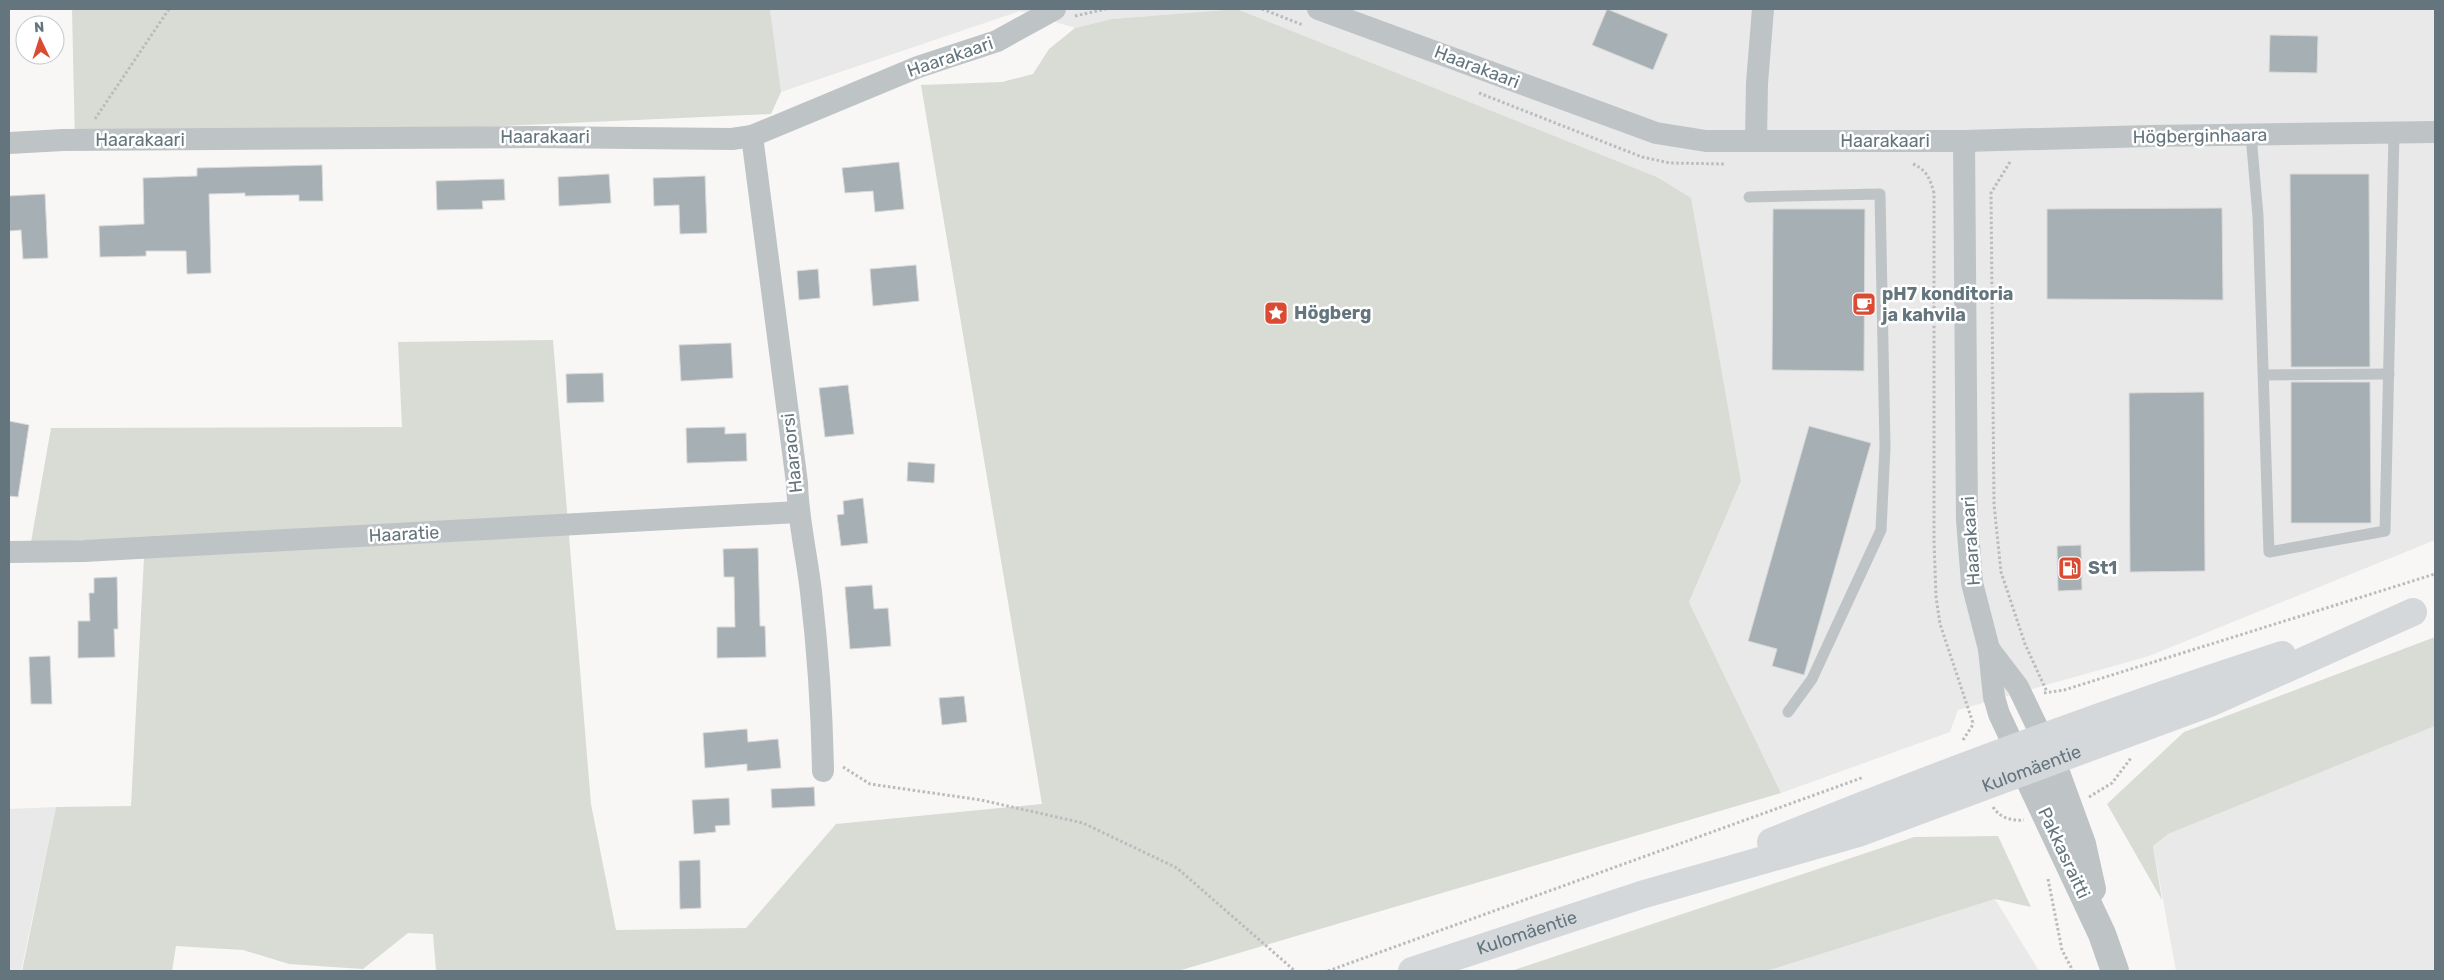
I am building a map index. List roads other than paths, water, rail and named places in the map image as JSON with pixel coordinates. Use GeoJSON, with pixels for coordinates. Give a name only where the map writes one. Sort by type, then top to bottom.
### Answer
{"type":"FeatureCollection","features":[{"type":"Feature","properties":{"kind":"main road","name":"Kulomäentie"},"geometry":{"type":"LineString","coordinates":[[1412,971],[1641,895],[1858,833],[2202,681],[2424,608]]}},
{"type":"Feature","properties":{"kind":"street","name":"Haarakaari"},"geometry":{"type":"LineString","coordinates":[[9,143],[80,140],[533,137],[732,139],[752,136],[918,67],[997,41],[1055,9]]}},
{"type":"Feature","properties":{"kind":"street"},"geometry":{"type":"LineString","coordinates":[[1756,140],[1757,83],[1763,9]]}},
{"type":"Feature","properties":{"kind":"street","name":"Haarakaari"},"geometry":{"type":"LineString","coordinates":[[1313,18],[1656,133],[1706,140],[1964,141],[1967,520],[1972,583],[1989,649],[1994,697],[1999,714],[2020,760]]}},
{"type":"Feature","properties":{"kind":"street","name":"Högberginhaara"},"geometry":{"type":"LineString","coordinates":[[1964,141],[2435,132]]}},
{"type":"Feature","properties":{"kind":"street","name":"Haaraorsi"},"geometry":{"type":"LineString","coordinates":[[752,136],[797,483],[798,512],[806,548],[820,665],[823,763]]}},
{"type":"Feature","properties":{"kind":"street","name":"Haaratie"},"geometry":{"type":"LineString","coordinates":[[9,552],[84,550],[798,512]]}},
{"type":"Feature","properties":{"kind":"street","name":"Haarakaari"},"geometry":{"type":"LineString","coordinates":[[1989,649],[2037,698],[2048,750]]}},
{"type":"Feature","properties":{"kind":"street","name":"Pakkasraitti"},"geometry":{"type":"LineString","coordinates":[[2048,750],[2082,844],[2102,934]]}},
{"type":"Feature","properties":{"kind":"street","name":"Pakkasraitti"},"geometry":{"type":"LineString","coordinates":[[2020,760],[2102,934],[2115,971]]}},
{"type":"Feature","properties":{"kind":"lane"},"geometry":{"type":"LineString","coordinates":[[2250,135],[2258,216],[2269,552],[2385,532],[2394,133]]}},
{"type":"Feature","properties":{"kind":"lane"},"geometry":{"type":"LineString","coordinates":[[1748,197],[1880,194],[1885,447],[1881,530],[1812,679],[1788,712]]}},
{"type":"Feature","properties":{"kind":"lane"},"geometry":{"type":"LineString","coordinates":[[2264,375],[2389,374]]}},
{"type":"Feature","properties":{"kind":"place","name":"pH7 konditoria ja kahvila"},"geometry":{"type":"Point","coordinates":[1864,304]}},
{"type":"Feature","properties":{"kind":"place","name":"Högberg"},"geometry":{"type":"Point","coordinates":[1276,313]}},
{"type":"Feature","properties":{"kind":"place","name":"St1"},"geometry":{"type":"Point","coordinates":[2070,568]}}]}
